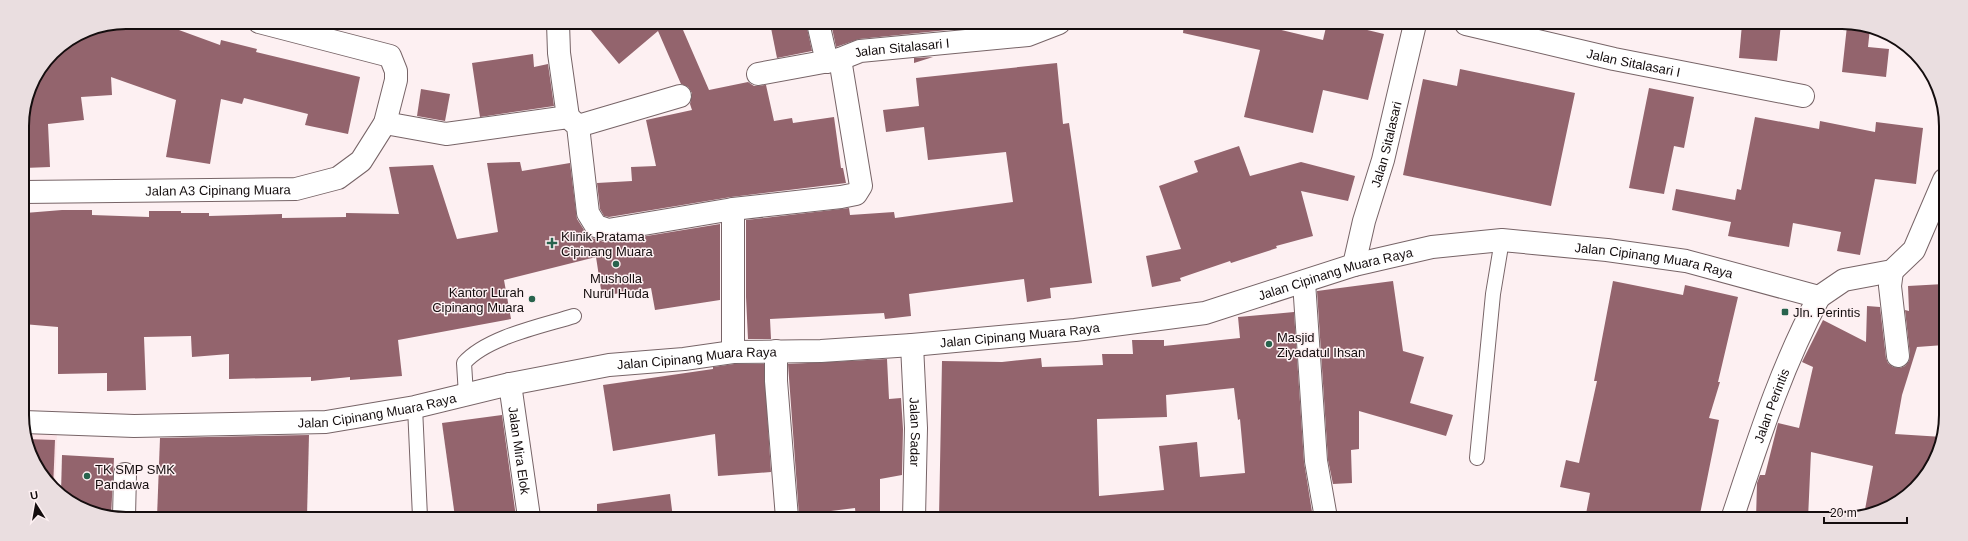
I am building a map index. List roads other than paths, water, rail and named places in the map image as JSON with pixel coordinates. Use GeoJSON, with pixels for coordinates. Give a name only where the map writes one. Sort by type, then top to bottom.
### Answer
{"type":"FeatureCollection","features":[{"type":"Feature","properties":{"kind":"street","name":"Jalan A3 Cipinang Muara"},"geometry":{"type":"LineString","coordinates":[[29,192],[296,189],[338,178],[361,161],[385,124],[396,80],[396,71],[390,56],[286,29]]}},
{"type":"Feature","properties":{"kind":"street"},"geometry":{"type":"LineString","coordinates":[[558,29],[559,53],[573,122],[588,213],[596,226],[608,230],[733,209],[856,194],[861,186],[834,60],[821,29]]}},
{"type":"Feature","properties":{"kind":"street","name":"Jalan Sitalasari I"},"geometry":{"type":"LineString","coordinates":[[758,74],[834,60],[860,51],[1028,35],[1043,29]]}},
{"type":"Feature","properties":{"kind":"street","name":"Jalan Sitalasari"},"geometry":{"type":"LineString","coordinates":[[1354,265],[1364,220],[1383,160],[1414,29]]}},
{"type":"Feature","properties":{"kind":"street","name":"Jalan Sitalasari I"},"geometry":{"type":"LineString","coordinates":[[1487,29],[1614,59],[1802,96]]}},
{"type":"Feature","properties":{"kind":"street"},"geometry":{"type":"LineString","coordinates":[[385,124],[446,134],[573,122],[680,96]]}},
{"type":"Feature","properties":{"kind":"street"},"geometry":{"type":"LineString","coordinates":[[1818,297],[1844,280],[1892,271],[1914,250],[1939,192]]}},
{"type":"Feature","properties":{"kind":"street"},"geometry":{"type":"LineString","coordinates":[[733,209],[733,352]]}},
{"type":"Feature","properties":{"kind":"street","name":"Jalan Cipinang Muara Raya"},"geometry":{"type":"LineString","coordinates":[[29,422],[134,426],[326,422],[415,407],[510,384],[609,365],[684,359],[733,352],[821,351],[912,345],[1075,330],[1205,313],[1354,265],[1432,247],[1502,240],[1606,250],[1686,261],[1818,297]]}},
{"type":"Feature","properties":{"kind":"street"},"geometry":{"type":"LineString","coordinates":[[1892,271],[1890,286],[1894,307],[1898,356]]}},
{"type":"Feature","properties":{"kind":"street"},"geometry":{"type":"LineString","coordinates":[[1304,282],[1316,461],[1325,512]]}},
{"type":"Feature","properties":{"kind":"street","name":"Jalan Perintis"},"geometry":{"type":"LineString","coordinates":[[1734,512],[1775,393],[1818,297]]}},
{"type":"Feature","properties":{"kind":"street","name":"Jalan Sadar"},"geometry":{"type":"LineString","coordinates":[[912,345],[916,428],[914,512]]}},
{"type":"Feature","properties":{"kind":"street"},"geometry":{"type":"LineString","coordinates":[[776,351],[776,381],[787,512]]}},
{"type":"Feature","properties":{"kind":"street","name":"Jalan Mira Elok"},"geometry":{"type":"LineString","coordinates":[[510,384],[528,512]]}},
{"type":"Feature","properties":{"kind":"street"},"geometry":{"type":"LineString","coordinates":[[124,512],[125,474]]}},
{"type":"Feature","properties":{"kind":"lane"},"geometry":{"type":"LineString","coordinates":[[1477,458],[1493,294],[1502,240]]}},
{"type":"Feature","properties":{"kind":"lane"},"geometry":{"type":"LineString","coordinates":[[466,395],[464,362],[474,352],[515,334],[574,316]]}},
{"type":"Feature","properties":{"kind":"lane"},"geometry":{"type":"LineString","coordinates":[[415,407],[420,512]]}},
{"type":"Feature","properties":{"kind":"place","name":"Klinik Pratama Cipinang Muara"},"geometry":{"type":"Point","coordinates":[552,243]}},
{"type":"Feature","properties":{"kind":"place","name":"Musholla Nurul Huda"},"geometry":{"type":"Point","coordinates":[616,264]}},
{"type":"Feature","properties":{"kind":"place","name":"Kantor Lurah Cipinang Muara"},"geometry":{"type":"Point","coordinates":[532,299]}},
{"type":"Feature","properties":{"kind":"place","name":"Jln. Perintis"},"geometry":{"type":"Point","coordinates":[1785,312]}},
{"type":"Feature","properties":{"kind":"place","name":"Masjid Ziyadatul Ihsan"},"geometry":{"type":"Point","coordinates":[1269,344]}},
{"type":"Feature","properties":{"kind":"place","name":"TK SMP SMK Pandawa"},"geometry":{"type":"Point","coordinates":[87,476]}}]}
